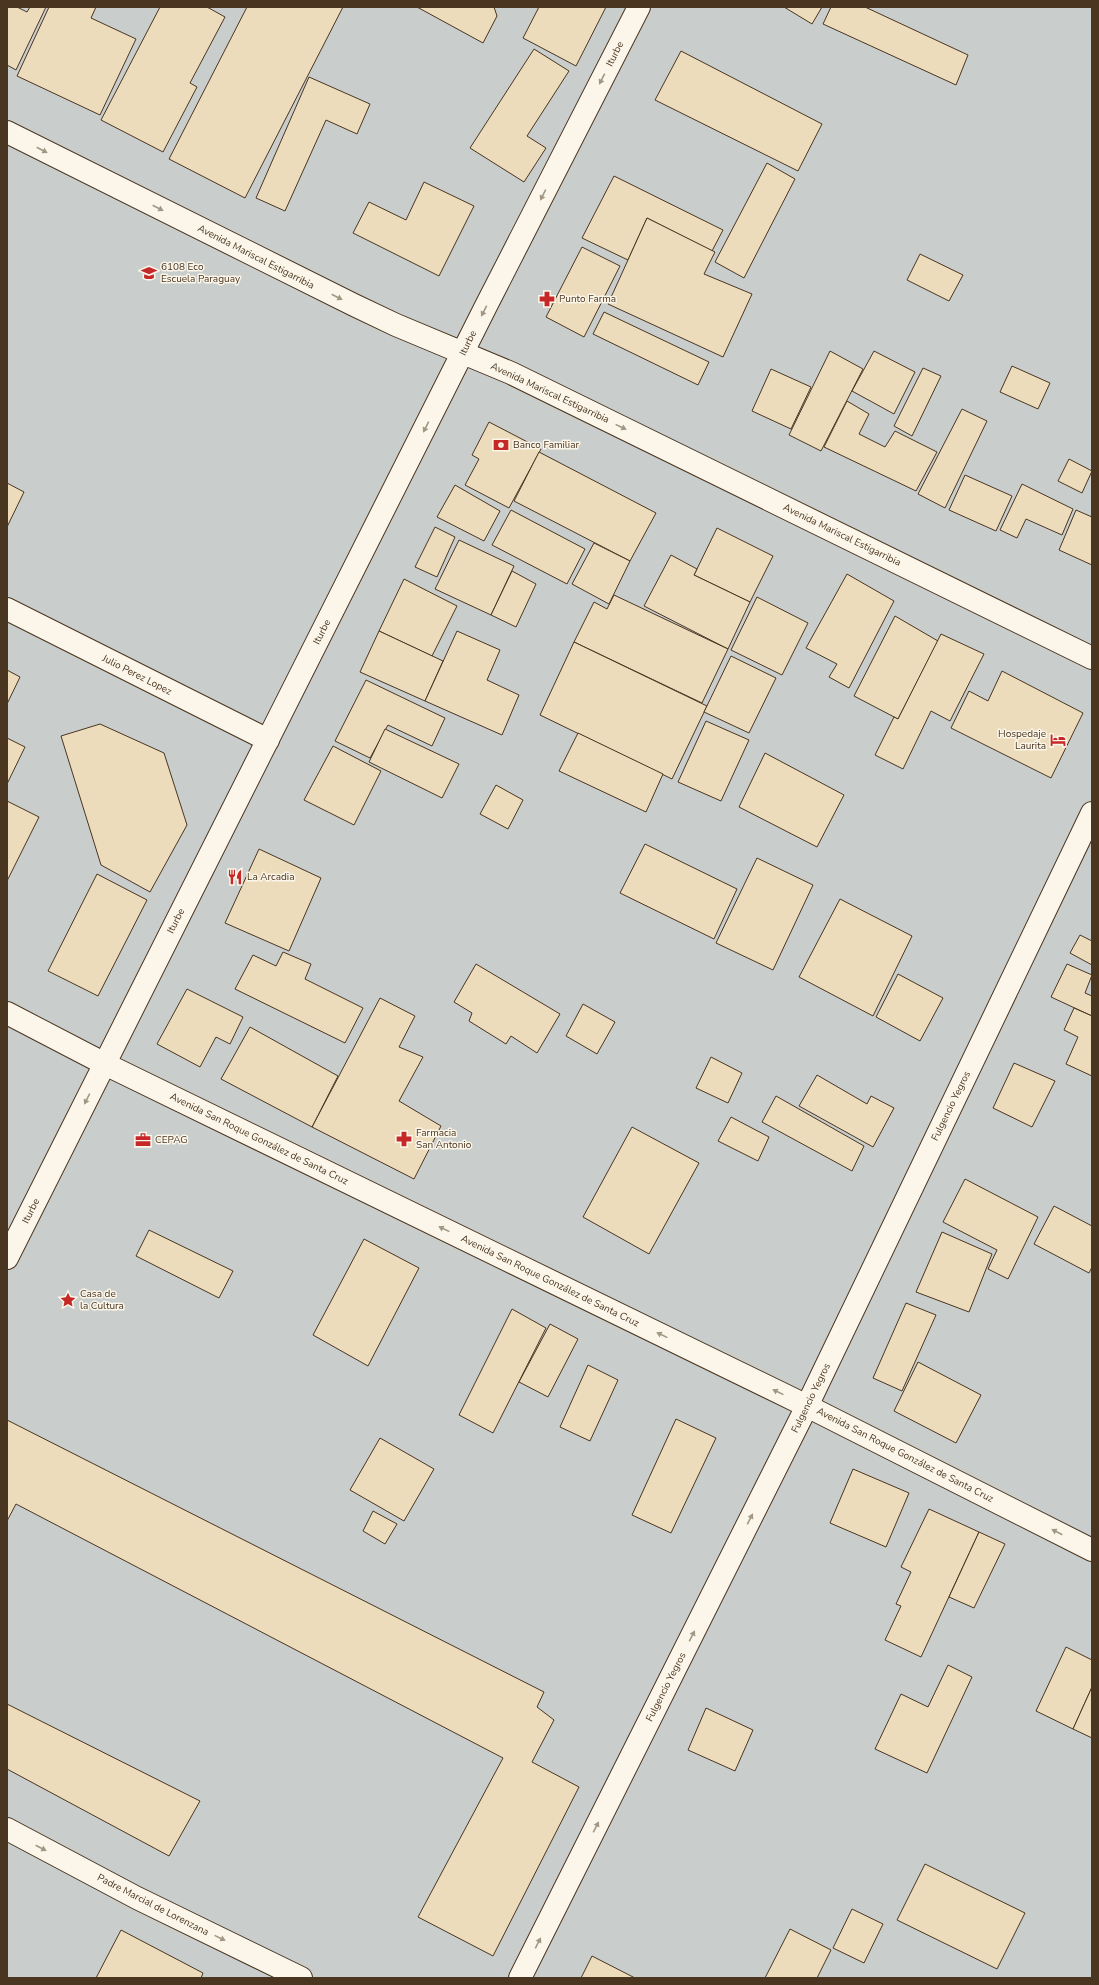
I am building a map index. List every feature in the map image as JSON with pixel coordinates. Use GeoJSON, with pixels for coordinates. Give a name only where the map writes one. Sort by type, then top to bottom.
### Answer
{"type":"FeatureCollection","features":[{"type":"Feature","properties":{"kind":"main road","name":"Iturbe"},"geometry":{"type":"LineString","coordinates":[[7,1258],[462,354],[639,7]]}},
{"type":"Feature","properties":{"kind":"main road","name":"Avenida Mariscal Estigarribia"},"geometry":{"type":"LineString","coordinates":[[7,132],[354,306],[462,354],[511,373],[1092,658]]}},
{"type":"Feature","properties":{"kind":"main road","name":"Julio Perez Lopez"},"geometry":{"type":"LineString","coordinates":[[7,610],[268,740]]}},
{"type":"Feature","properties":{"kind":"main road","name":"Fulgencio Yegros"},"geometry":{"type":"LineString","coordinates":[[520,1978],[807,1406],[1092,813]]}},
{"type":"Feature","properties":{"kind":"main road","name":"Avenida San Roque González de Santa Cruz"},"geometry":{"type":"LineString","coordinates":[[7,1013],[105,1064],[807,1406],[1092,1550]]}},
{"type":"Feature","properties":{"kind":"main road","name":"Padre Marcial de Lorenzana"},"geometry":{"type":"LineString","coordinates":[[7,1829],[138,1898],[302,1978]]}},
{"type":"Feature","properties":{"kind":"shaded area"},"geometry":{"type":"Polygon","coordinates":[[[7,7],[1092,7],[1092,1978],[7,1978],[7,7]]]}},
{"type":"Feature","properties":{"kind":"building"},"geometry":{"type":"Polygon","coordinates":[[[7,7],[17,7],[27,12],[30,7],[46,7],[16,70],[7,65],[7,7]]]}},
{"type":"Feature","properties":{"kind":"building"},"geometry":{"type":"Polygon","coordinates":[[[49,7],[96,7],[91,18],[136,39],[100,115],[17,76],[49,7]]]}},
{"type":"Feature","properties":{"kind":"building"},"geometry":{"type":"Polygon","coordinates":[[[160,7],[207,7],[225,17],[190,83],[197,87],[163,152],[101,120],[160,7]]]}},
{"type":"Feature","properties":{"kind":"building"},"geometry":{"type":"Polygon","coordinates":[[[247,7],[343,7],[245,198],[169,159],[247,7]]]}},
{"type":"Feature","properties":{"kind":"building"},"geometry":{"type":"Polygon","coordinates":[[[417,7],[494,7],[497,16],[483,43],[417,7]]]}},
{"type":"Feature","properties":{"kind":"building"},"geometry":{"type":"Polygon","coordinates":[[[539,7],[606,7],[576,66],[523,38],[539,7]]]}},
{"type":"Feature","properties":{"kind":"building"},"geometry":{"type":"Polygon","coordinates":[[[784,7],[822,7],[812,24],[784,7]]]}},
{"type":"Feature","properties":{"kind":"building"},"geometry":{"type":"Polygon","coordinates":[[[831,7],[865,7],[968,55],[956,85],[823,24],[831,7]]]}},
{"type":"Feature","properties":{"kind":"building"},"geometry":{"type":"Polygon","coordinates":[[[534,49],[569,71],[527,136],[546,148],[524,182],[470,148],[534,49]]]}},
{"type":"Feature","properties":{"kind":"building"},"geometry":{"type":"Polygon","coordinates":[[[681,51],[822,124],[798,171],[655,100],[681,51]]]}},
{"type":"Feature","properties":{"kind":"building"},"geometry":{"type":"Polygon","coordinates":[[[309,77],[370,104],[357,134],[326,120],[285,211],[256,198],[309,77]]]}},
{"type":"Feature","properties":{"kind":"building"},"geometry":{"type":"Polygon","coordinates":[[[767,163],[795,179],[744,278],[715,262],[767,163]]]}},
{"type":"Feature","properties":{"kind":"building"},"geometry":{"type":"Polygon","coordinates":[[[614,176],[723,230],[712,251],[647,218],[628,260],[582,238],[614,176]]]}},
{"type":"Feature","properties":{"kind":"building"},"geometry":{"type":"Polygon","coordinates":[[[424,182],[474,206],[439,276],[353,233],[369,202],[406,220],[424,182]]]}},
{"type":"Feature","properties":{"kind":"building"},"geometry":{"type":"Polygon","coordinates":[[[647,218],[715,252],[704,274],[752,294],[723,357],[608,304],[647,218]]]}},
{"type":"Feature","properties":{"kind":"building"},"geometry":{"type":"Polygon","coordinates":[[[582,247],[620,266],[584,337],[546,317],[582,247]]]}},
{"type":"Feature","properties":{"kind":"building"},"geometry":{"type":"Polygon","coordinates":[[[920,254],[963,275],[949,301],[907,280],[920,254]]]}},
{"type":"Feature","properties":{"kind":"building"},"geometry":{"type":"Polygon","coordinates":[[[604,312],[709,362],[698,385],[593,334],[604,312]]]}},
{"type":"Feature","properties":{"kind":"building"},"geometry":{"type":"Polygon","coordinates":[[[830,351],[863,369],[821,451],[789,435],[830,351]]]}},
{"type":"Feature","properties":{"kind":"building"},"geometry":{"type":"Polygon","coordinates":[[[874,351],[915,372],[894,414],[852,391],[874,351]]]}},
{"type":"Feature","properties":{"kind":"building"},"geometry":{"type":"Polygon","coordinates":[[[1012,366],[1050,383],[1038,409],[1000,392],[1012,366]]]}},
{"type":"Feature","properties":{"kind":"building"},"geometry":{"type":"Polygon","coordinates":[[[923,368],[941,376],[912,436],[894,426],[923,368]]]}},
{"type":"Feature","properties":{"kind":"building"},"geometry":{"type":"Polygon","coordinates":[[[771,369],[811,387],[791,429],[752,411],[771,369]]]}},
{"type":"Feature","properties":{"kind":"building"},"geometry":{"type":"Polygon","coordinates":[[[847,401],[869,414],[859,434],[885,447],[895,431],[937,452],[916,491],[824,447],[847,401]]]}},
{"type":"Feature","properties":{"kind":"building"},"geometry":{"type":"Polygon","coordinates":[[[962,409],[987,421],[945,508],[918,494],[962,409]]]}},
{"type":"Feature","properties":{"kind":"building"},"geometry":{"type":"Polygon","coordinates":[[[489,422],[541,449],[509,508],[465,485],[479,459],[472,455],[489,422]]]}},
{"type":"Feature","properties":{"kind":"building"},"geometry":{"type":"Polygon","coordinates":[[[539,452],[656,513],[630,561],[514,501],[539,452]]]}},
{"type":"Feature","properties":{"kind":"building"},"geometry":{"type":"Polygon","coordinates":[[[1069,459],[1092,471],[1082,493],[1058,481],[1069,459]]]}},
{"type":"Feature","properties":{"kind":"building"},"geometry":{"type":"Polygon","coordinates":[[[965,475],[1012,496],[996,531],[949,510],[965,475]]]}},
{"type":"Feature","properties":{"kind":"building"},"geometry":{"type":"Polygon","coordinates":[[[7,483],[24,492],[7,527],[7,483]]]}},
{"type":"Feature","properties":{"kind":"building"},"geometry":{"type":"Polygon","coordinates":[[[1022,484],[1073,509],[1062,535],[1026,519],[1017,538],[1000,530],[1022,484]]]}},
{"type":"Feature","properties":{"kind":"building"},"geometry":{"type":"Polygon","coordinates":[[[455,485],[500,511],[484,541],[437,517],[455,485]]]}},
{"type":"Feature","properties":{"kind":"building"},"geometry":{"type":"Polygon","coordinates":[[[511,510],[585,549],[567,584],[492,545],[511,510]]]}},
{"type":"Feature","properties":{"kind":"building"},"geometry":{"type":"Polygon","coordinates":[[[1076,510],[1092,517],[1092,565],[1059,550],[1076,510]]]}},
{"type":"Feature","properties":{"kind":"building"},"geometry":{"type":"Polygon","coordinates":[[[435,527],[455,537],[437,577],[415,567],[435,527]]]}},
{"type":"Feature","properties":{"kind":"building"},"geometry":{"type":"Polygon","coordinates":[[[717,528],[773,556],[750,602],[694,575],[717,528]]]}},
{"type":"Feature","properties":{"kind":"building"},"geometry":{"type":"Polygon","coordinates":[[[459,540],[514,566],[491,615],[435,589],[459,540]]]}},
{"type":"Feature","properties":{"kind":"building"},"geometry":{"type":"Polygon","coordinates":[[[594,543],[630,561],[609,604],[572,584],[594,543]]]}},
{"type":"Feature","properties":{"kind":"building"},"geometry":{"type":"Polygon","coordinates":[[[671,555],[697,569],[694,575],[750,602],[728,649],[644,606],[671,555]]]}},
{"type":"Feature","properties":{"kind":"building"},"geometry":{"type":"Polygon","coordinates":[[[512,571],[536,584],[516,627],[491,615],[512,571]]]}},
{"type":"Feature","properties":{"kind":"building"},"geometry":{"type":"Polygon","coordinates":[[[847,574],[894,601],[849,688],[829,677],[837,664],[806,648],[847,574]]]}},
{"type":"Feature","properties":{"kind":"building"},"geometry":{"type":"Polygon","coordinates":[[[404,579],[457,606],[432,656],[379,631],[404,579]]]}},
{"type":"Feature","properties":{"kind":"building"},"geometry":{"type":"Polygon","coordinates":[[[614,595],[728,649],[702,703],[574,642],[594,602],[607,609],[614,595]]]}},
{"type":"Feature","properties":{"kind":"building"},"geometry":{"type":"Polygon","coordinates":[[[757,597],[808,623],[782,675],[731,650],[757,597]]]}},
{"type":"Feature","properties":{"kind":"building"},"geometry":{"type":"Polygon","coordinates":[[[895,616],[938,641],[898,719],[854,696],[895,616]]]}},
{"type":"Feature","properties":{"kind":"building"},"geometry":{"type":"Polygon","coordinates":[[[379,631],[443,661],[425,701],[360,672],[379,631]]]}},
{"type":"Feature","properties":{"kind":"building"},"geometry":{"type":"Polygon","coordinates":[[[457,631],[500,650],[487,680],[519,695],[502,735],[425,701],[457,631]]]}},
{"type":"Feature","properties":{"kind":"building"},"geometry":{"type":"Polygon","coordinates":[[[941,634],[984,654],[950,721],[931,711],[903,769],[875,755],[894,717],[898,719],[941,634]]]}},
{"type":"Feature","properties":{"kind":"building"},"geometry":{"type":"Polygon","coordinates":[[[574,642],[707,706],[672,779],[540,715],[574,642]]]}},
{"type":"Feature","properties":{"kind":"building"},"geometry":{"type":"Polygon","coordinates":[[[731,656],[776,678],[749,733],[704,712],[731,656]]]}},
{"type":"Feature","properties":{"kind":"building"},"geometry":{"type":"Polygon","coordinates":[[[7,670],[20,677],[7,704],[7,670]]]}},
{"type":"Feature","properties":{"kind":"building"},"geometry":{"type":"Polygon","coordinates":[[[1002,671],[1083,713],[1051,778],[951,728],[969,691],[988,701],[1002,671]]]}},
{"type":"Feature","properties":{"kind":"building"},"geometry":{"type":"Polygon","coordinates":[[[366,680],[445,718],[432,746],[388,725],[370,758],[335,741],[366,680]]]}},
{"type":"Feature","properties":{"kind":"building"},"geometry":{"type":"Polygon","coordinates":[[[706,721],[749,740],[721,801],[678,782],[706,721]]]}},
{"type":"Feature","properties":{"kind":"building"},"geometry":{"type":"Polygon","coordinates":[[[100,724],[164,753],[187,825],[150,892],[101,865],[61,736],[100,724]]]}},
{"type":"Feature","properties":{"kind":"building"},"geometry":{"type":"Polygon","coordinates":[[[385,729],[459,764],[442,798],[369,762],[385,729]]]}},
{"type":"Feature","properties":{"kind":"building"},"geometry":{"type":"Polygon","coordinates":[[[578,733],[663,774],[646,812],[559,771],[578,733]]]}},
{"type":"Feature","properties":{"kind":"building"},"geometry":{"type":"Polygon","coordinates":[[[7,738],[25,747],[7,784],[7,738]]]}},
{"type":"Feature","properties":{"kind":"building"},"geometry":{"type":"Polygon","coordinates":[[[333,746],[381,771],[354,825],[304,800],[333,746]]]}},
{"type":"Feature","properties":{"kind":"building"},"geometry":{"type":"Polygon","coordinates":[[[765,753],[844,795],[817,847],[739,807],[765,753]]]}},
{"type":"Feature","properties":{"kind":"building"},"geometry":{"type":"Polygon","coordinates":[[[496,785],[523,800],[508,829],[480,814],[496,785]]]}},
{"type":"Feature","properties":{"kind":"building"},"geometry":{"type":"Polygon","coordinates":[[[7,801],[39,817],[7,881],[7,801]]]}},
{"type":"Feature","properties":{"kind":"building"},"geometry":{"type":"Polygon","coordinates":[[[645,844],[737,889],[714,939],[620,893],[645,844]]]}},
{"type":"Feature","properties":{"kind":"building"},"geometry":{"type":"Polygon","coordinates":[[[259,849],[321,878],[289,951],[225,923],[259,849]]]}},
{"type":"Feature","properties":{"kind":"building"},"geometry":{"type":"Polygon","coordinates":[[[757,858],[813,885],[773,970],[716,943],[757,858]]]}},
{"type":"Feature","properties":{"kind":"building"},"geometry":{"type":"Polygon","coordinates":[[[97,874],[147,900],[98,996],[48,971],[97,874]]]}},
{"type":"Feature","properties":{"kind":"building"},"geometry":{"type":"Polygon","coordinates":[[[840,899],[912,936],[873,1016],[799,977],[840,899]]]}},
{"type":"Feature","properties":{"kind":"building"},"geometry":{"type":"Polygon","coordinates":[[[1080,935],[1092,941],[1092,965],[1070,953],[1080,935]]]}},
{"type":"Feature","properties":{"kind":"building"},"geometry":{"type":"Polygon","coordinates":[[[283,952],[311,964],[305,979],[363,1008],[345,1043],[235,989],[253,955],[276,966],[283,952]]]}},
{"type":"Feature","properties":{"kind":"building"},"geometry":{"type":"Polygon","coordinates":[[[476,964],[560,1014],[537,1053],[511,1036],[506,1044],[469,1021],[472,1013],[454,1002],[476,964]]]}},
{"type":"Feature","properties":{"kind":"building"},"geometry":{"type":"Polygon","coordinates":[[[1067,964],[1092,975],[1085,993],[1092,996],[1092,1016],[1051,997],[1067,964]]]}},
{"type":"Feature","properties":{"kind":"building"},"geometry":{"type":"Polygon","coordinates":[[[898,974],[943,998],[920,1041],[876,1017],[898,974]]]}},
{"type":"Feature","properties":{"kind":"building"},"geometry":{"type":"Polygon","coordinates":[[[187,989],[243,1017],[230,1044],[216,1037],[200,1067],[157,1044],[187,989]]]}},
{"type":"Feature","properties":{"kind":"building"},"geometry":{"type":"Polygon","coordinates":[[[380,998],[415,1016],[399,1047],[423,1057],[399,1101],[441,1126],[414,1179],[312,1127],[380,998]]]}},
{"type":"Feature","properties":{"kind":"building"},"geometry":{"type":"Polygon","coordinates":[[[583,1004],[615,1022],[597,1054],[566,1036],[583,1004]]]}},
{"type":"Feature","properties":{"kind":"building"},"geometry":{"type":"Polygon","coordinates":[[[1074,1008],[1092,1016],[1092,1076],[1066,1064],[1078,1037],[1064,1030],[1074,1008]]]}},
{"type":"Feature","properties":{"kind":"building"},"geometry":{"type":"Polygon","coordinates":[[[250,1027],[338,1076],[312,1127],[221,1079],[250,1027]]]}},
{"type":"Feature","properties":{"kind":"building"},"geometry":{"type":"Polygon","coordinates":[[[711,1057],[742,1073],[728,1103],[696,1088],[711,1057]]]}},
{"type":"Feature","properties":{"kind":"building"},"geometry":{"type":"Polygon","coordinates":[[[1014,1063],[1055,1081],[1032,1127],[993,1108],[1014,1063]]]}},
{"type":"Feature","properties":{"kind":"building"},"geometry":{"type":"Polygon","coordinates":[[[817,1075],[867,1104],[871,1096],[894,1108],[873,1147],[799,1106],[817,1075]]]}},
{"type":"Feature","properties":{"kind":"building"},"geometry":{"type":"Polygon","coordinates":[[[776,1096],[864,1146],[852,1171],[762,1122],[776,1096]]]}},
{"type":"Feature","properties":{"kind":"building"},"geometry":{"type":"Polygon","coordinates":[[[731,1117],[769,1137],[758,1161],[718,1141],[731,1117]]]}},
{"type":"Feature","properties":{"kind":"building"},"geometry":{"type":"Polygon","coordinates":[[[632,1127],[699,1163],[649,1254],[583,1217],[632,1127]]]}},
{"type":"Feature","properties":{"kind":"building"},"geometry":{"type":"Polygon","coordinates":[[[965,1179],[1038,1217],[1008,1279],[988,1269],[997,1250],[943,1222],[965,1179]]]}},
{"type":"Feature","properties":{"kind":"building"},"geometry":{"type":"Polygon","coordinates":[[[1054,1206],[1092,1226],[1092,1267],[1089,1273],[1034,1244],[1054,1206]]]}},
{"type":"Feature","properties":{"kind":"building"},"geometry":{"type":"Polygon","coordinates":[[[149,1230],[233,1271],[219,1298],[136,1256],[149,1230]]]}},
{"type":"Feature","properties":{"kind":"building"},"geometry":{"type":"Polygon","coordinates":[[[942,1232],[992,1254],[969,1312],[916,1292],[942,1232]]]}},
{"type":"Feature","properties":{"kind":"building"},"geometry":{"type":"Polygon","coordinates":[[[364,1239],[419,1268],[368,1366],[313,1335],[364,1239]]]}},
{"type":"Feature","properties":{"kind":"building"},"geometry":{"type":"Polygon","coordinates":[[[906,1303],[936,1315],[902,1391],[873,1378],[906,1303]]]}},
{"type":"Feature","properties":{"kind":"building"},"geometry":{"type":"Polygon","coordinates":[[[512,1309],[546,1328],[493,1433],[459,1415],[512,1309]]]}},
{"type":"Feature","properties":{"kind":"building"},"geometry":{"type":"Polygon","coordinates":[[[550,1324],[578,1339],[548,1397],[519,1382],[550,1324]]]}},
{"type":"Feature","properties":{"kind":"building"},"geometry":{"type":"Polygon","coordinates":[[[918,1362],[981,1395],[956,1443],[894,1411],[918,1362]]]}},
{"type":"Feature","properties":{"kind":"building"},"geometry":{"type":"Polygon","coordinates":[[[588,1365],[618,1380],[590,1441],[560,1427],[588,1365]]]}},
{"type":"Feature","properties":{"kind":"building"},"geometry":{"type":"Polygon","coordinates":[[[676,1419],[716,1438],[671,1533],[632,1515],[676,1419]]]}},
{"type":"Feature","properties":{"kind":"building"},"geometry":{"type":"Polygon","coordinates":[[[7,1420],[544,1692],[537,1707],[554,1720],[532,1762],[579,1787],[493,1956],[418,1917],[503,1758],[16,1504],[7,1521],[7,1420]]]}},
{"type":"Feature","properties":{"kind":"building"},"geometry":{"type":"Polygon","coordinates":[[[380,1438],[434,1469],[404,1521],[350,1490],[380,1438]]]}},
{"type":"Feature","properties":{"kind":"building"},"geometry":{"type":"Polygon","coordinates":[[[853,1469],[909,1493],[886,1547],[830,1523],[853,1469]]]}},
{"type":"Feature","properties":{"kind":"building"},"geometry":{"type":"Polygon","coordinates":[[[929,1509],[979,1532],[921,1657],[885,1640],[901,1606],[896,1604],[911,1572],[901,1567],[929,1509]]]}},
{"type":"Feature","properties":{"kind":"building"},"geometry":{"type":"Polygon","coordinates":[[[373,1511],[397,1524],[385,1544],[363,1531],[373,1511]]]}},
{"type":"Feature","properties":{"kind":"building"},"geometry":{"type":"Polygon","coordinates":[[[979,1532],[1005,1544],[974,1608],[949,1597],[979,1532]]]}},
{"type":"Feature","properties":{"kind":"building"},"geometry":{"type":"Polygon","coordinates":[[[1066,1647],[1092,1660],[1092,1687],[1073,1729],[1036,1711],[1066,1647]]]}},
{"type":"Feature","properties":{"kind":"building"},"geometry":{"type":"Polygon","coordinates":[[[948,1665],[972,1677],[927,1773],[875,1749],[901,1694],[928,1707],[948,1665]]]}},
{"type":"Feature","properties":{"kind":"building"},"geometry":{"type":"Polygon","coordinates":[[[1092,1687],[1092,1738],[1073,1729],[1092,1687]]]}},
{"type":"Feature","properties":{"kind":"building"},"geometry":{"type":"Polygon","coordinates":[[[7,1704],[200,1801],[169,1856],[7,1769],[7,1704]]]}},
{"type":"Feature","properties":{"kind":"building"},"geometry":{"type":"Polygon","coordinates":[[[706,1708],[753,1730],[735,1771],[688,1750],[706,1708]]]}},
{"type":"Feature","properties":{"kind":"building"},"geometry":{"type":"Polygon","coordinates":[[[925,1864],[1025,1913],[997,1969],[897,1920],[925,1864]]]}},
{"type":"Feature","properties":{"kind":"building"},"geometry":{"type":"Polygon","coordinates":[[[852,1909],[883,1924],[864,1963],[833,1948],[852,1909]]]}},
{"type":"Feature","properties":{"kind":"building"},"geometry":{"type":"Polygon","coordinates":[[[790,1929],[831,1950],[817,1978],[765,1978],[790,1929]]]}},
{"type":"Feature","properties":{"kind":"building"},"geometry":{"type":"Polygon","coordinates":[[[121,1930],[203,1973],[201,1978],[96,1978],[121,1930]]]}},
{"type":"Feature","properties":{"kind":"building"},"geometry":{"type":"Polygon","coordinates":[[[592,1956],[635,1978],[581,1978],[592,1956]]]}},
{"type":"Feature","properties":{"kind":"place","name":"6108 Eco Escuela Paraguay"},"geometry":{"type":"Point","coordinates":[149,273]}},
{"type":"Feature","properties":{"kind":"place","name":"Punto Farma"},"geometry":{"type":"Point","coordinates":[547,299]}},
{"type":"Feature","properties":{"kind":"place","name":"Banco Familiar"},"geometry":{"type":"Point","coordinates":[501,445]}},
{"type":"Feature","properties":{"kind":"place","name":"Hospedaje Laurita"},"geometry":{"type":"Point","coordinates":[1058,740]}},
{"type":"Feature","properties":{"kind":"place","name":"La Arcadia"},"geometry":{"type":"Point","coordinates":[235,877]}},
{"type":"Feature","properties":{"kind":"place","name":"Farmacia San Antonio"},"geometry":{"type":"Point","coordinates":[404,1139]}},
{"type":"Feature","properties":{"kind":"place","name":"CEPAG"},"geometry":{"type":"Point","coordinates":[143,1140]}},
{"type":"Feature","properties":{"kind":"place","name":"Casa de la Cultura"},"geometry":{"type":"Point","coordinates":[68,1300]}}]}
